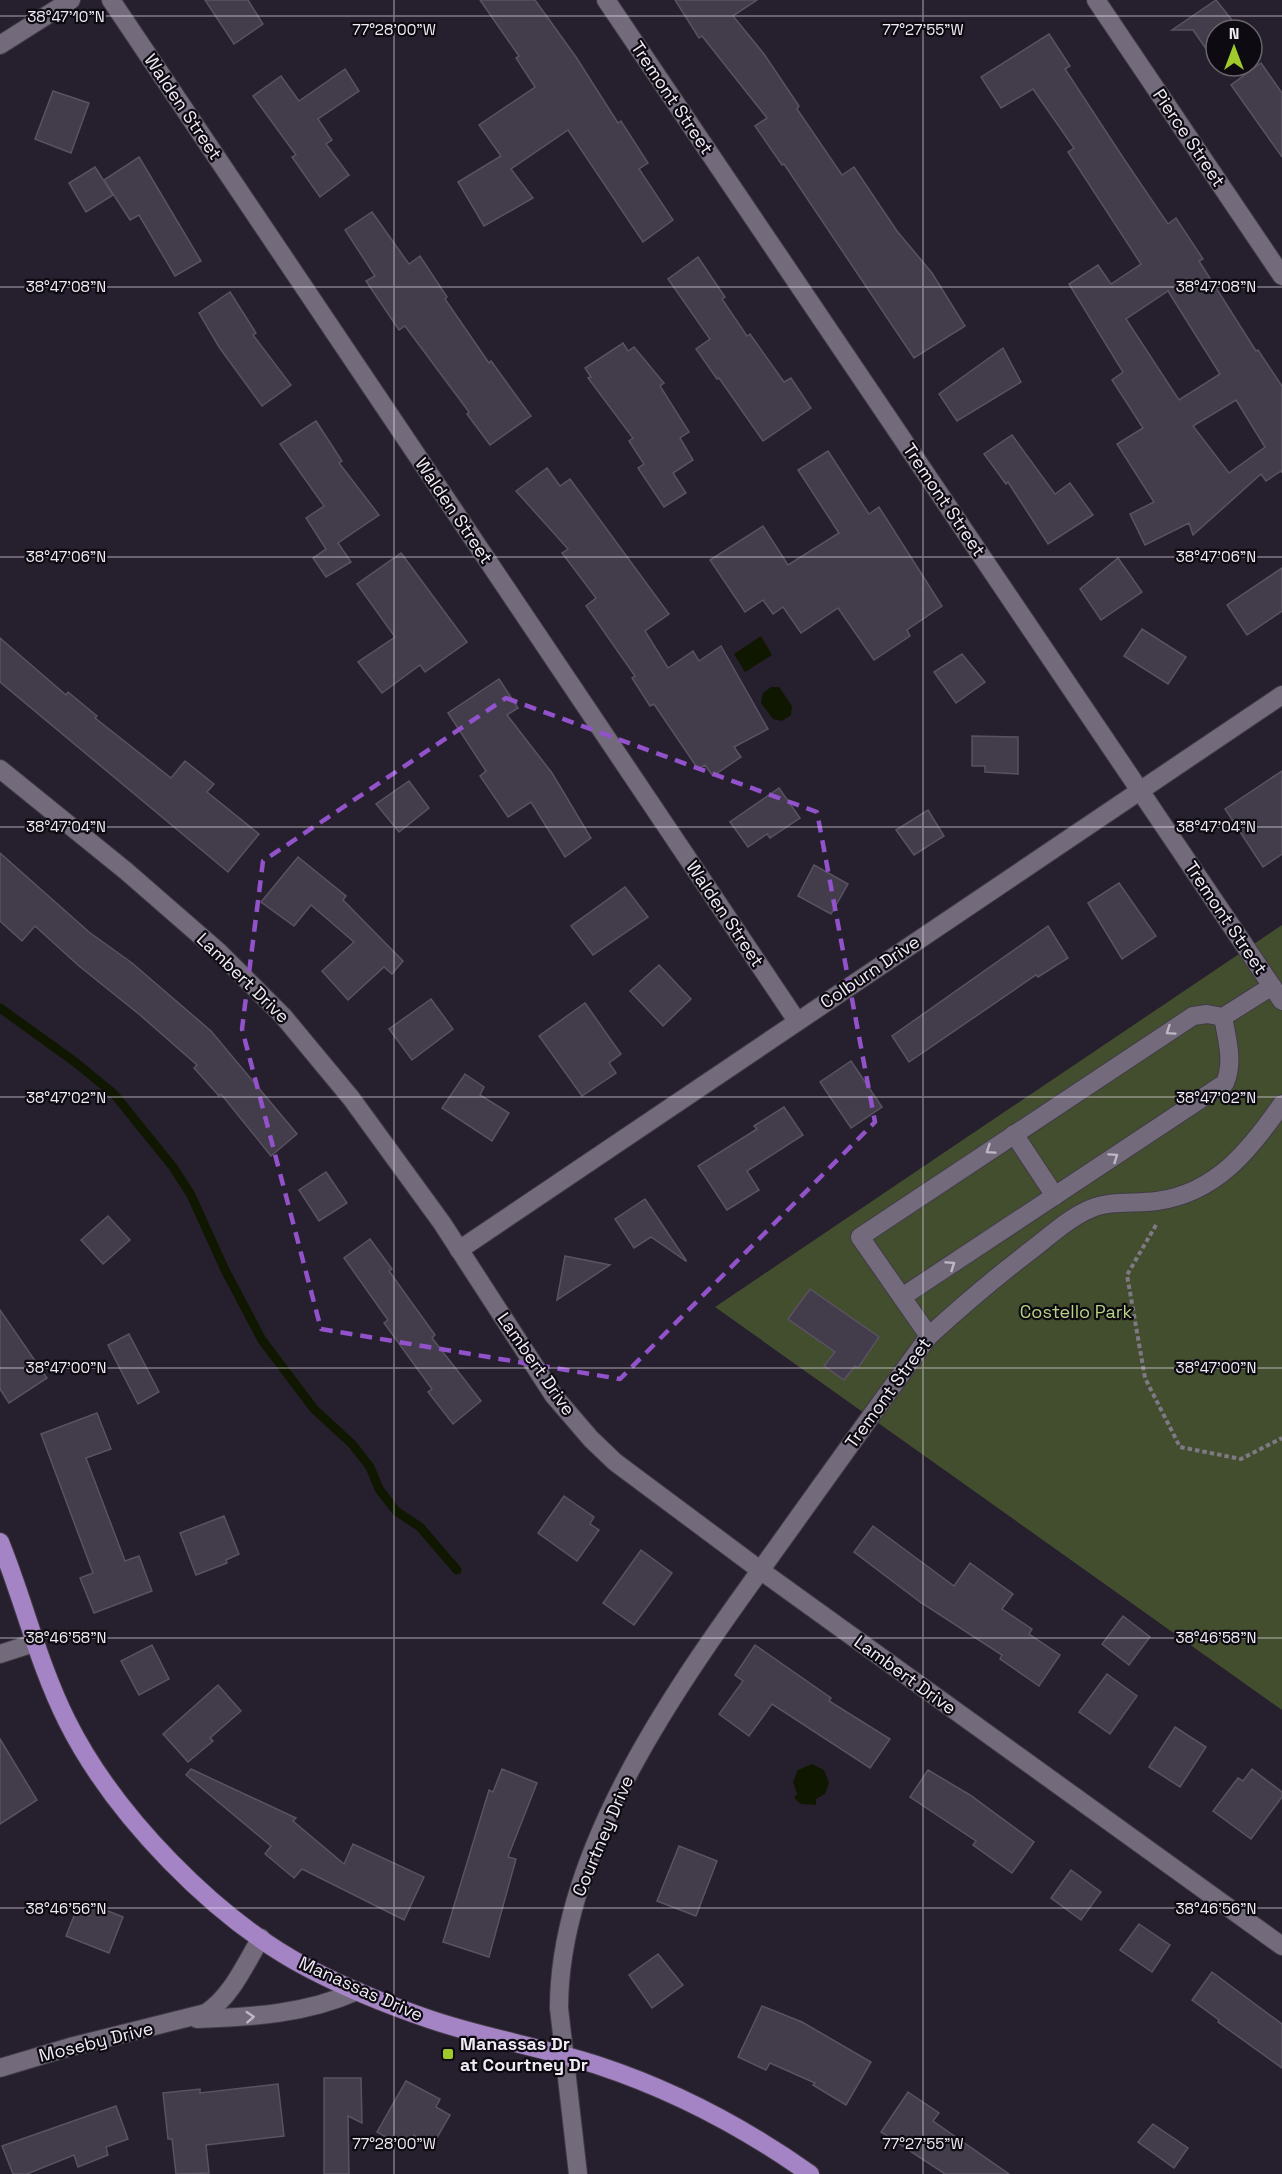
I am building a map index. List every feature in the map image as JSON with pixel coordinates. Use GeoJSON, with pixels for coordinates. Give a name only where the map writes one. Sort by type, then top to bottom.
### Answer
{"type":"FeatureCollection","features":[{"type":"Feature","properties":{"kind":"main road","name":"Manassas Drive"},"geometry":{"type":"LineString","coordinates":[[0,1542],[34,1643],[68,1723],[106,1784],[154,1844],[190,1881],[261,1938],[307,1968],[357,1991],[429,2019],[564,2055],[666,2091],[779,2152],[810,2174]]}},
{"type":"Feature","properties":{"kind":"street"},"geometry":{"type":"LineString","coordinates":[[0,45],[71,0]]}},
{"type":"Feature","properties":{"kind":"street","name":"Walden Street"},"geometry":{"type":"LineString","coordinates":[[111,0],[797,1022]]}},
{"type":"Feature","properties":{"kind":"street","name":"Tremont Street"},"geometry":{"type":"LineString","coordinates":[[606,0],[1140,792],[1279,993]]}},
{"type":"Feature","properties":{"kind":"street","name":"Pierce Street"},"geometry":{"type":"LineString","coordinates":[[1096,0],[1282,276]]}},
{"type":"Feature","properties":{"kind":"street","name":"Colburn Drive"},"geometry":{"type":"LineString","coordinates":[[459,1250],[1282,695]]}},
{"type":"Feature","properties":{"kind":"street","name":"Lambert Drive"},"geometry":{"type":"LineString","coordinates":[[0,769],[126,871],[219,952],[283,1016],[351,1098],[459,1250],[554,1396],[591,1439],[638,1481],[1282,1946]]}},
{"type":"Feature","properties":{"kind":"street"},"geometry":{"type":"LineString","coordinates":[[929,1336],[860,1236],[1193,1016],[1207,1014],[1223,1017],[1279,993]]}},
{"type":"Feature","properties":{"kind":"street"},"geometry":{"type":"LineString","coordinates":[[902,1297],[1225,1083],[1229,1074],[1230,1056],[1223,1017]]}},
{"type":"Feature","properties":{"kind":"street","name":"Tremont Street"},"geometry":{"type":"LineString","coordinates":[[760,1570],[929,1336],[974,1295],[1067,1222],[1090,1209],[1116,1202],[1157,1201],[1199,1189],[1227,1171],[1251,1148],[1282,1104]]}},
{"type":"Feature","properties":{"kind":"street"},"geometry":{"type":"LineString","coordinates":[[1014,1134],[1055,1196]]}},
{"type":"Feature","properties":{"kind":"street","name":"Courtney Drive"},"geometry":{"type":"LineString","coordinates":[[578,2174],[559,2008],[560,1983],[574,1906],[595,1848],[631,1770],[671,1697],[760,1570]]}},
{"type":"Feature","properties":{"kind":"street"},"geometry":{"type":"LineString","coordinates":[[0,1654],[34,1643]]}},
{"type":"Feature","properties":{"kind":"street","name":"Moseby Drive"},"geometry":{"type":"LineString","coordinates":[[192,2019],[218,2005],[261,1938]]}},
{"type":"Feature","properties":{"kind":"street","name":"Moseby Drive"},"geometry":{"type":"LineString","coordinates":[[0,2068],[70,2047],[192,2019],[260,2017],[318,2005],[357,1991]]}},
{"type":"Feature","properties":{"kind":"path"},"geometry":{"type":"LineString","coordinates":[[1157,1201],[1159,1220],[1127,1275],[1145,1378],[1180,1447],[1241,1459],[1282,1438]]}},
{"type":"Feature","properties":{"kind":"highlighted area"},"geometry":{"type":"Polygon","coordinates":[[[506,698],[817,812],[875,1122],[620,1379],[321,1329],[242,1029],[263,861],[506,698]]]}},
{"type":"Feature","properties":{"kind":"green space","name":"Costello Park"},"geometry":{"type":"Polygon","coordinates":[[[1282,925],[1282,1710],[715,1307],[1282,925]]]}},
{"type":"Feature","properties":{"kind":"shaded area"},"geometry":{"type":"Polygon","coordinates":[[[761,636],[772,655],[745,672],[734,654],[761,636]]]}},
{"type":"Feature","properties":{"kind":"shaded area"},"geometry":{"type":"Polygon","coordinates":[[[771,687],[779,687],[792,706],[791,715],[782,721],[773,719],[761,703],[763,693],[771,687]]]}},
{"type":"Feature","properties":{"kind":"shaded area"},"geometry":{"type":"Polygon","coordinates":[[[812,1764],[824,1770],[829,1783],[825,1794],[816,1799],[816,1805],[801,1804],[794,1798],[797,1794],[793,1782],[798,1770],[812,1764]]]}},
{"type":"Feature","properties":{"kind":"building"},"geometry":{"type":"Polygon","coordinates":[[[205,0],[248,0],[263,24],[234,44],[205,0]]]}},
{"type":"Feature","properties":{"kind":"building"},"geometry":{"type":"Polygon","coordinates":[[[480,0],[535,0],[576,57],[618,123],[621,121],[648,163],[639,169],[673,220],[643,242],[568,130],[511,169],[533,198],[484,226],[458,182],[501,156],[479,125],[535,87],[516,58],[519,56],[480,0]]]}},
{"type":"Feature","properties":{"kind":"building"},"geometry":{"type":"Polygon","coordinates":[[[675,0],[757,0],[733,16],[764,54],[799,106],[797,109],[842,175],[854,167],[897,231],[932,273],[965,326],[914,358],[784,164],[782,165],[755,126],[767,118],[702,36],[699,38],[675,0]]]}},
{"type":"Feature","properties":{"kind":"building"},"geometry":{"type":"Polygon","coordinates":[[[1216,0],[1230,18],[1204,18],[1204,46],[1193,30],[1172,30],[1216,0]]]}},
{"type":"Feature","properties":{"kind":"building"},"geometry":{"type":"Polygon","coordinates":[[[1049,34],[1070,66],[1065,69],[1124,159],[1168,224],[1176,218],[1203,259],[1199,261],[1256,351],[1258,350],[1282,386],[1282,473],[1281,471],[1266,481],[1261,474],[1193,535],[1189,523],[1145,545],[1130,514],[1154,502],[1117,444],[1143,428],[1112,380],[1123,372],[1069,284],[1098,265],[1111,284],[1141,264],[1068,152],[1074,148],[1033,89],[1001,108],[981,77],[1049,34]],[[1168,291],[1126,319],[1179,400],[1220,374],[1168,291]],[[1236,400],[1193,426],[1229,473],[1265,447],[1236,400]]]}},
{"type":"Feature","properties":{"kind":"building"},"geometry":{"type":"Polygon","coordinates":[[[1264,67],[1282,93],[1282,157],[1231,85],[1241,78],[1264,78],[1264,67]]]}},
{"type":"Feature","properties":{"kind":"building"},"geometry":{"type":"Polygon","coordinates":[[[345,69],[359,91],[318,119],[332,140],[326,144],[349,175],[320,197],[292,157],[296,155],[253,96],[281,76],[299,101],[345,69]]]}},
{"type":"Feature","properties":{"kind":"building"},"geometry":{"type":"Polygon","coordinates":[[[53,91],[89,103],[71,153],[35,139],[53,91]]]}},
{"type":"Feature","properties":{"kind":"building"},"geometry":{"type":"Polygon","coordinates":[[[139,157],[201,261],[175,276],[139,215],[130,220],[104,180],[139,157]]]}},
{"type":"Feature","properties":{"kind":"building"},"geometry":{"type":"Polygon","coordinates":[[[95,167],[113,195],[86,212],[69,183],[95,167]]]}},
{"type":"Feature","properties":{"kind":"building"},"geometry":{"type":"Polygon","coordinates":[[[372,212],[409,264],[420,256],[447,297],[445,299],[489,363],[491,361],[531,416],[490,445],[467,414],[469,412],[405,326],[399,330],[366,281],[375,276],[345,230],[372,212]]]}},
{"type":"Feature","properties":{"kind":"building"},"geometry":{"type":"Polygon","coordinates":[[[698,257],[725,297],[722,299],[747,336],[750,334],[784,382],[791,378],[811,408],[763,441],[696,349],[710,339],[668,279],[698,257]]]}},
{"type":"Feature","properties":{"kind":"building"},"geometry":{"type":"Polygon","coordinates":[[[230,292],[256,333],[253,335],[291,385],[262,406],[219,347],[199,313],[230,292]]]}},
{"type":"Feature","properties":{"kind":"building"},"geometry":{"type":"Polygon","coordinates":[[[623,343],[628,351],[634,347],[664,383],[660,386],[689,432],[680,438],[693,460],[673,473],[686,493],[664,507],[638,468],[644,464],[629,441],[633,438],[588,378],[591,377],[585,368],[623,343]]]}},
{"type":"Feature","properties":{"kind":"building"},"geometry":{"type":"Polygon","coordinates":[[[1003,348],[1021,382],[957,421],[939,394],[1003,348]]]}},
{"type":"Feature","properties":{"kind":"building"},"geometry":{"type":"Polygon","coordinates":[[[316,421],[342,461],[339,463],[379,515],[338,543],[351,562],[326,577],[313,558],[326,549],[306,518],[324,506],[280,444],[316,421]]]}},
{"type":"Feature","properties":{"kind":"building"},"geometry":{"type":"Polygon","coordinates":[[[1012,435],[1055,494],[1070,483],[1093,515],[1048,544],[1008,482],[1006,484],[984,454],[1012,435]]]}},
{"type":"Feature","properties":{"kind":"building"},"geometry":{"type":"Polygon","coordinates":[[[828,451],[869,514],[879,507],[942,606],[907,630],[910,636],[874,660],[838,608],[801,633],[783,607],[773,614],[763,600],[745,612],[710,560],[763,526],[788,565],[839,533],[798,470],[828,451]]]}},
{"type":"Feature","properties":{"kind":"building"},"geometry":{"type":"Polygon","coordinates":[[[547,468],[560,486],[570,479],[669,614],[645,631],[668,668],[693,651],[699,661],[721,646],[768,729],[734,747],[741,757],[713,776],[705,765],[698,769],[654,704],[650,706],[632,678],[635,676],[586,606],[596,598],[562,553],[568,549],[516,491],[547,468]]]}},
{"type":"Feature","properties":{"kind":"building"},"geometry":{"type":"Polygon","coordinates":[[[401,553],[467,642],[425,672],[420,665],[382,693],[358,662],[395,637],[357,584],[401,553]]]}},
{"type":"Feature","properties":{"kind":"building"},"geometry":{"type":"Polygon","coordinates":[[[1118,558],[1142,592],[1101,620],[1080,589],[1118,558]]]}},
{"type":"Feature","properties":{"kind":"building"},"geometry":{"type":"Polygon","coordinates":[[[1282,568],[1282,611],[1247,635],[1227,605],[1282,568]]]}},
{"type":"Feature","properties":{"kind":"building"},"geometry":{"type":"Polygon","coordinates":[[[1142,629],[1186,657],[1168,684],[1124,656],[1142,629]]]}},
{"type":"Feature","properties":{"kind":"building"},"geometry":{"type":"Polygon","coordinates":[[[0,638],[66,695],[68,692],[97,716],[95,718],[171,778],[185,761],[214,784],[207,792],[259,834],[228,872],[0,682],[0,638]]]}},
{"type":"Feature","properties":{"kind":"building"},"geometry":{"type":"Polygon","coordinates":[[[962,654],[985,682],[956,703],[934,672],[962,654]]]}},
{"type":"Feature","properties":{"kind":"building"},"geometry":{"type":"Polygon","coordinates":[[[499,679],[518,708],[507,715],[552,773],[591,838],[565,857],[531,802],[508,817],[480,776],[486,771],[448,713],[499,679]]]}},
{"type":"Feature","properties":{"kind":"building"},"geometry":{"type":"Polygon","coordinates":[[[972,736],[1018,737],[1018,774],[985,772],[985,766],[972,766],[972,736]]]}},
{"type":"Feature","properties":{"kind":"building"},"geometry":{"type":"Polygon","coordinates":[[[1282,771],[1282,854],[1263,867],[1225,809],[1282,771]]]}},
{"type":"Feature","properties":{"kind":"building"},"geometry":{"type":"Polygon","coordinates":[[[409,781],[429,808],[399,832],[376,804],[409,781]]]}},
{"type":"Feature","properties":{"kind":"building"},"geometry":{"type":"Polygon","coordinates":[[[779,788],[800,818],[770,838],[767,834],[748,847],[730,822],[779,788]]]}},
{"type":"Feature","properties":{"kind":"building"},"geometry":{"type":"Polygon","coordinates":[[[928,810],[944,836],[914,855],[896,830],[928,810]]]}},
{"type":"Feature","properties":{"kind":"building"},"geometry":{"type":"Polygon","coordinates":[[[0,853],[89,932],[132,963],[211,1031],[297,1134],[271,1156],[221,1094],[219,1096],[194,1068],[197,1065],[140,1015],[79,966],[35,926],[22,941],[0,921],[0,853]]]}},
{"type":"Feature","properties":{"kind":"building"},"geometry":{"type":"Polygon","coordinates":[[[298,857],[346,896],[343,900],[403,961],[392,974],[384,967],[348,1000],[322,971],[354,942],[311,905],[294,926],[261,902],[298,857]]]}},
{"type":"Feature","properties":{"kind":"building"},"geometry":{"type":"Polygon","coordinates":[[[814,865],[848,884],[831,914],[798,896],[814,865]]]}},
{"type":"Feature","properties":{"kind":"building"},"geometry":{"type":"Polygon","coordinates":[[[1119,883],[1156,936],[1122,959],[1088,903],[1119,883]]]}},
{"type":"Feature","properties":{"kind":"building"},"geometry":{"type":"Polygon","coordinates":[[[625,887],[648,917],[593,955],[571,926],[625,887]]]}},
{"type":"Feature","properties":{"kind":"building"},"geometry":{"type":"Polygon","coordinates":[[[1048,926],[1068,958],[1038,977],[1036,975],[909,1062],[892,1036],[1048,926]]]}},
{"type":"Feature","properties":{"kind":"building"},"geometry":{"type":"Polygon","coordinates":[[[659,965],[691,999],[663,1026],[630,991],[659,965]]]}},
{"type":"Feature","properties":{"kind":"building"},"geometry":{"type":"Polygon","coordinates":[[[431,999],[453,1029],[412,1060],[389,1029],[431,999]]]}},
{"type":"Feature","properties":{"kind":"building"},"geometry":{"type":"Polygon","coordinates":[[[585,1003],[621,1054],[609,1063],[616,1073],[582,1096],[539,1036],[585,1003]]]}},
{"type":"Feature","properties":{"kind":"building"},"geometry":{"type":"Polygon","coordinates":[[[851,1061],[882,1107],[851,1128],[820,1082],[851,1061]]]}},
{"type":"Feature","properties":{"kind":"building"},"geometry":{"type":"Polygon","coordinates":[[[465,1074],[484,1087],[480,1095],[509,1113],[492,1141],[442,1108],[465,1074]]]}},
{"type":"Feature","properties":{"kind":"building"},"geometry":{"type":"Polygon","coordinates":[[[784,1107],[803,1135],[747,1171],[759,1190],[727,1210],[698,1166],[757,1129],[754,1126],[784,1107]]]}},
{"type":"Feature","properties":{"kind":"building"},"geometry":{"type":"Polygon","coordinates":[[[326,1172],[347,1203],[319,1221],[299,1190],[326,1172]]]}},
{"type":"Feature","properties":{"kind":"building"},"geometry":{"type":"Polygon","coordinates":[[[645,1199],[686,1261],[651,1237],[634,1248],[615,1219],[645,1199]]]}},
{"type":"Feature","properties":{"kind":"building"},"geometry":{"type":"Polygon","coordinates":[[[108,1216],[130,1240],[103,1264],[81,1240],[108,1216]]]}},
{"type":"Feature","properties":{"kind":"building"},"geometry":{"type":"Polygon","coordinates":[[[370,1239],[392,1269],[389,1271],[435,1335],[432,1338],[481,1401],[453,1424],[428,1392],[432,1389],[384,1323],[388,1320],[344,1258],[370,1239]]]}},
{"type":"Feature","properties":{"kind":"building"},"geometry":{"type":"Polygon","coordinates":[[[565,1256],[610,1265],[557,1300],[565,1256]]]}},
{"type":"Feature","properties":{"kind":"building"},"geometry":{"type":"Polygon","coordinates":[[[810,1289],[879,1337],[858,1368],[855,1366],[844,1380],[824,1366],[835,1352],[788,1319],[810,1289]]]}},
{"type":"Feature","properties":{"kind":"building"},"geometry":{"type":"Polygon","coordinates":[[[0,1310],[47,1378],[9,1403],[0,1389],[0,1310]]]}},
{"type":"Feature","properties":{"kind":"building"},"geometry":{"type":"Polygon","coordinates":[[[129,1334],[159,1392],[138,1404],[108,1345],[129,1334]]]}},
{"type":"Feature","properties":{"kind":"building"},"geometry":{"type":"Polygon","coordinates":[[[97,1413],[111,1449],[86,1458],[125,1561],[139,1556],[152,1591],[94,1613],[80,1578],[93,1573],[41,1434],[97,1413]]]}},
{"type":"Feature","properties":{"kind":"building"},"geometry":{"type":"Polygon","coordinates":[[[564,1496],[594,1517],[590,1524],[599,1530],[577,1561],[538,1533],[564,1496]]]}},
{"type":"Feature","properties":{"kind":"building"},"geometry":{"type":"Polygon","coordinates":[[[224,1516],[239,1554],[226,1560],[227,1563],[196,1575],[180,1533],[224,1516]]]}},
{"type":"Feature","properties":{"kind":"building"},"geometry":{"type":"Polygon","coordinates":[[[873,1526],[954,1586],[970,1563],[1013,1594],[1002,1609],[1032,1629],[1029,1634],[1060,1655],[1039,1686],[1000,1659],[1002,1655],[920,1602],[854,1552],[873,1526]]]}},
{"type":"Feature","properties":{"kind":"building"},"geometry":{"type":"Polygon","coordinates":[[[641,1550],[672,1573],[634,1625],[603,1603],[641,1550]]]}},
{"type":"Feature","properties":{"kind":"building"},"geometry":{"type":"Polygon","coordinates":[[[1123,1616],[1150,1637],[1129,1665],[1102,1644],[1123,1616]]]}},
{"type":"Feature","properties":{"kind":"building"},"geometry":{"type":"Polygon","coordinates":[[[152,1645],[169,1679],[139,1695],[121,1661],[152,1645]]]}},
{"type":"Feature","properties":{"kind":"building"},"geometry":{"type":"Polygon","coordinates":[[[755,1645],[831,1698],[829,1701],[890,1739],[870,1768],[772,1704],[749,1736],[719,1714],[743,1681],[735,1675],[755,1645]]]}},
{"type":"Feature","properties":{"kind":"building"},"geometry":{"type":"Polygon","coordinates":[[[1107,1674],[1137,1696],[1110,1734],[1079,1712],[1107,1674]]]}},
{"type":"Feature","properties":{"kind":"building"},"geometry":{"type":"Polygon","coordinates":[[[218,1685],[241,1711],[210,1738],[213,1741],[188,1762],[163,1734],[218,1685]]]}},
{"type":"Feature","properties":{"kind":"building"},"geometry":{"type":"Polygon","coordinates":[[[1175,1727],[1206,1747],[1180,1787],[1149,1767],[1175,1727]]]}},
{"type":"Feature","properties":{"kind":"building"},"geometry":{"type":"Polygon","coordinates":[[[0,1739],[37,1800],[0,1824],[0,1739]]]}},
{"type":"Feature","properties":{"kind":"building"},"geometry":{"type":"Polygon","coordinates":[[[191,1769],[296,1818],[293,1821],[344,1864],[353,1844],[424,1877],[404,1920],[302,1869],[294,1878],[265,1854],[271,1846],[186,1775],[191,1769]]]}},
{"type":"Feature","properties":{"kind":"building"},"geometry":{"type":"Polygon","coordinates":[[[502,1769],[537,1783],[508,1857],[516,1859],[489,1957],[443,1942],[489,1790],[493,1792],[502,1769]]]}},
{"type":"Feature","properties":{"kind":"building"},"geometry":{"type":"Polygon","coordinates":[[[1252,1769],[1282,1792],[1282,1797],[1251,1839],[1213,1811],[1238,1778],[1243,1781],[1252,1769]]]}},
{"type":"Feature","properties":{"kind":"building"},"geometry":{"type":"Polygon","coordinates":[[[928,1770],[970,1795],[1034,1842],[1012,1873],[973,1845],[976,1841],[910,1797],[928,1770]]]}},
{"type":"Feature","properties":{"kind":"building"},"geometry":{"type":"Polygon","coordinates":[[[679,1846],[717,1861],[696,1916],[657,1901],[679,1846]]]}},
{"type":"Feature","properties":{"kind":"building"},"geometry":{"type":"Polygon","coordinates":[[[1071,1870],[1101,1892],[1081,1920],[1051,1898],[1071,1870]]]}},
{"type":"Feature","properties":{"kind":"building"},"geometry":{"type":"Polygon","coordinates":[[[93,1905],[123,1917],[109,1953],[66,1936],[76,1911],[89,1916],[93,1905]]]}},
{"type":"Feature","properties":{"kind":"building"},"geometry":{"type":"Polygon","coordinates":[[[1139,1924],[1170,1945],[1152,1972],[1120,1950],[1139,1924]]]}},
{"type":"Feature","properties":{"kind":"building"},"geometry":{"type":"Polygon","coordinates":[[[658,1954],[683,1985],[652,2008],[629,1975],[658,1954]]]}},
{"type":"Feature","properties":{"kind":"building"},"geometry":{"type":"Polygon","coordinates":[[[1212,1972],[1282,2024],[1282,2068],[1218,2022],[1219,2020],[1192,2000],[1212,1972]]]}},
{"type":"Feature","properties":{"kind":"building"},"geometry":{"type":"Polygon","coordinates":[[[762,2006],[802,2022],[871,2062],[846,2105],[813,2085],[815,2083],[770,2063],[766,2070],[738,2057],[762,2006]]]}},
{"type":"Feature","properties":{"kind":"building"},"geometry":{"type":"Polygon","coordinates":[[[324,2078],[361,2078],[362,2123],[348,2116],[349,2174],[324,2174],[324,2078]]]}},
{"type":"Feature","properties":{"kind":"building"},"geometry":{"type":"Polygon","coordinates":[[[406,2081],[440,2099],[436,2107],[450,2115],[431,2148],[414,2135],[407,2149],[377,2132],[406,2081]]]}},
{"type":"Feature","properties":{"kind":"building"},"geometry":{"type":"Polygon","coordinates":[[[278,2084],[284,2136],[206,2145],[209,2173],[176,2174],[172,2139],[168,2139],[163,2093],[200,2089],[200,2093],[278,2084]]]}},
{"type":"Feature","properties":{"kind":"building"},"geometry":{"type":"Polygon","coordinates":[[[908,2092],[939,2113],[933,2121],[1009,2174],[945,2174],[881,2132],[908,2092]]]}},
{"type":"Feature","properties":{"kind":"building"},"geometry":{"type":"Polygon","coordinates":[[[116,2106],[128,2139],[106,2147],[108,2155],[78,2167],[74,2155],[27,2174],[13,2174],[2,2146],[116,2106]]]}},
{"type":"Feature","properties":{"kind":"building"},"geometry":{"type":"Polygon","coordinates":[[[1153,2124],[1188,2148],[1174,2168],[1138,2142],[1153,2124]]]}},
{"type":"Feature","properties":{"kind":"waterway"},"geometry":{"type":"LineString","coordinates":[[0,1008],[75,1062],[114,1094],[173,1167],[191,1195],[225,1270],[262,1340],[314,1409],[352,1444],[370,1467],[379,1489],[396,1511],[420,1527],[457,1570]]}},
{"type":"Feature","properties":{"kind":"place","name":"Manassas Dr at Courtney Dr"},"geometry":{"type":"Point","coordinates":[448,2054]}}]}
